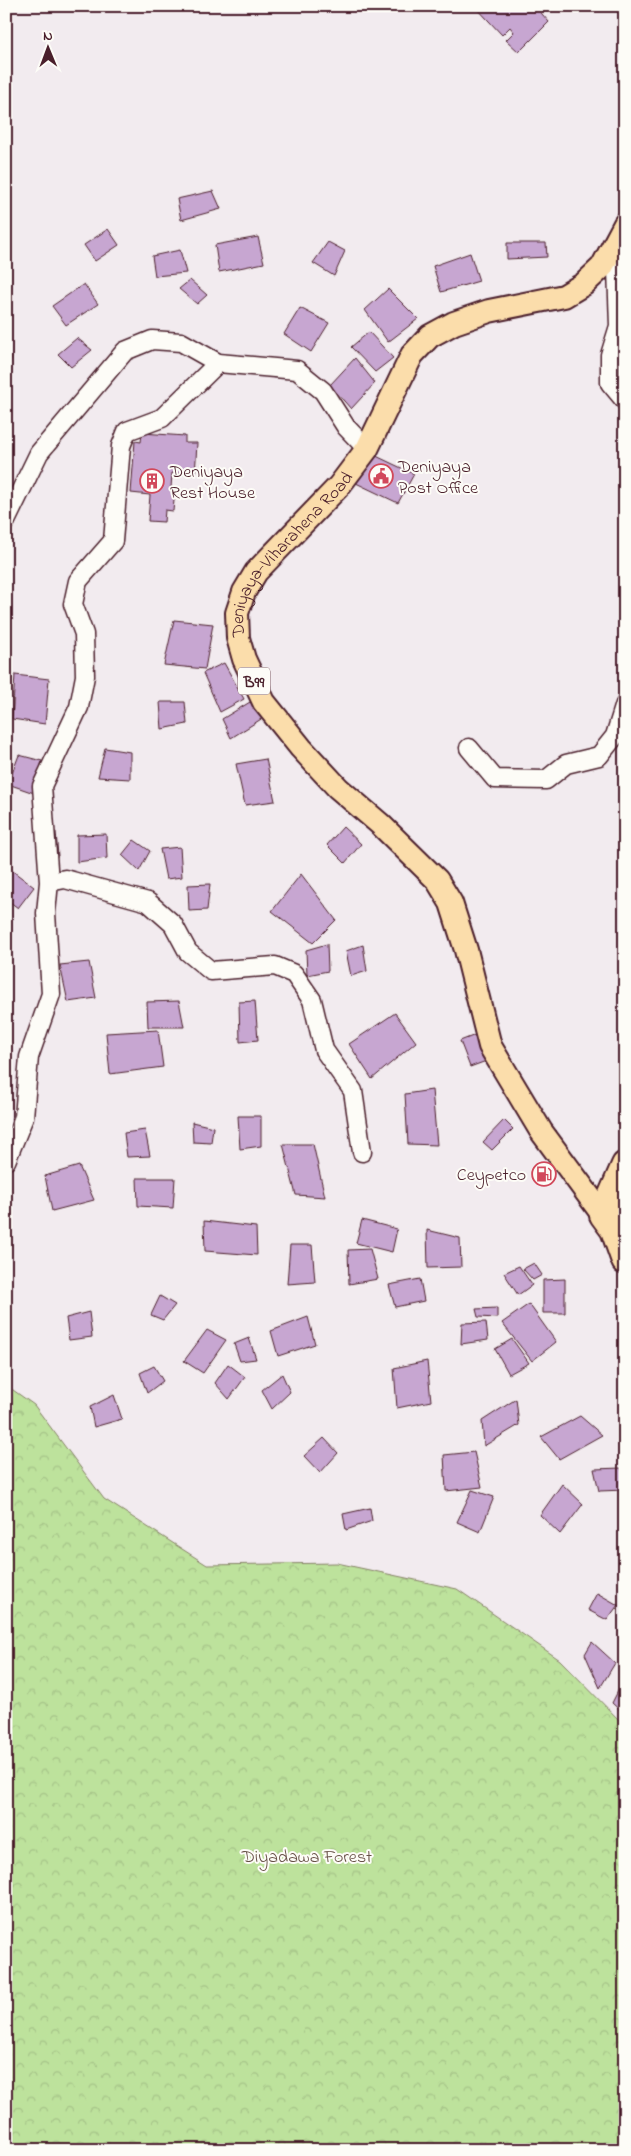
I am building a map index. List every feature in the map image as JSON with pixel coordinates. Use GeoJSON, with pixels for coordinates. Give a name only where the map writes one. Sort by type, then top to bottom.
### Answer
{"type":"FeatureCollection","features":[{"type":"Feature","properties":{"kind":"highway"},"geometry":{"type":"LineString","coordinates":[[625,1165],[603,1215],[614,1230],[625,1260]]}},
{"type":"Feature","properties":{"kind":"main road","name":"Deniyaya-Viharahena Road"},"geometry":{"type":"LineString","coordinates":[[603,1215],[541,1131],[490,1046],[466,950],[451,903],[437,880],[424,865],[338,788],[301,748],[264,702],[244,659],[238,638],[237,613],[244,592],[256,572],[339,486],[366,449],[412,355],[430,336],[454,323],[489,311],[564,296],[584,284],[602,267],[620,232]]}},
{"type":"Feature","properties":{"kind":"street"},"geometry":{"type":"LineString","coordinates":[[620,232],[619,326],[610,355],[610,383],[625,401]]}},
{"type":"Feature","properties":{"kind":"street"},"geometry":{"type":"LineString","coordinates":[[6,521],[39,453],[125,351],[152,340],[181,342],[218,363],[297,370],[323,391],[346,427],[366,449]]}},
{"type":"Feature","properties":{"kind":"street"},"geometry":{"type":"LineString","coordinates":[[6,1161],[24,1117],[29,1057],[50,994],[46,912],[49,882],[42,786],[78,707],[85,676],[84,634],[72,604],[78,581],[113,541],[121,446],[127,431],[162,418],[218,363]]}},
{"type":"Feature","properties":{"kind":"street"},"geometry":{"type":"LineString","coordinates":[[469,748],[495,779],[546,780],[566,764],[600,756],[615,736],[625,704]]}},
{"type":"Feature","properties":{"kind":"street"},"geometry":{"type":"LineString","coordinates":[[49,882],[65,879],[148,902],[173,924],[188,952],[212,971],[275,966],[294,974],[312,1000],[324,1050],[353,1091],[362,1152]]}},
{"type":"Feature","properties":{"kind":"green space","name":"Diyadawa Forest"},"geometry":{"type":"Polygon","coordinates":[[[6,1385],[34,1405],[104,1499],[207,1565],[337,1563],[457,1589],[560,1660],[625,1726],[625,2150],[6,2150],[6,1385]]]}},
{"type":"Feature","properties":{"kind":"building"},"geometry":{"type":"Polygon","coordinates":[[[475,6],[535,6],[549,22],[519,52],[506,40],[514,32],[510,27],[502,35],[475,6]]]}},
{"type":"Feature","properties":{"kind":"building"},"geometry":{"type":"Polygon","coordinates":[[[213,191],[221,209],[181,220],[177,199],[213,191]]]}},
{"type":"Feature","properties":{"kind":"building"},"geometry":{"type":"Polygon","coordinates":[[[108,229],[119,245],[95,261],[84,245],[108,229]]]}},
{"type":"Feature","properties":{"kind":"building"},"geometry":{"type":"Polygon","coordinates":[[[258,237],[264,263],[219,272],[215,245],[258,237]]]}},
{"type":"Feature","properties":{"kind":"building"},"geometry":{"type":"Polygon","coordinates":[[[328,242],[345,251],[334,276],[313,263],[328,242]]]}},
{"type":"Feature","properties":{"kind":"building"},"geometry":{"type":"Polygon","coordinates":[[[507,243],[546,243],[547,257],[507,259],[507,243]]]}},
{"type":"Feature","properties":{"kind":"building"},"geometry":{"type":"Polygon","coordinates":[[[180,250],[186,273],[155,276],[152,256],[180,250]]]}},
{"type":"Feature","properties":{"kind":"building"},"geometry":{"type":"Polygon","coordinates":[[[470,253],[479,281],[441,292],[433,266],[470,253]]]}},
{"type":"Feature","properties":{"kind":"building"},"geometry":{"type":"Polygon","coordinates":[[[190,280],[207,295],[197,304],[179,289],[190,280]]]}},
{"type":"Feature","properties":{"kind":"building"},"geometry":{"type":"Polygon","coordinates":[[[84,284],[98,304],[66,325],[52,306],[84,284]]]}},
{"type":"Feature","properties":{"kind":"building"},"geometry":{"type":"Polygon","coordinates":[[[388,289],[418,319],[388,342],[365,310],[388,289]]]}},
{"type":"Feature","properties":{"kind":"building"},"geometry":{"type":"Polygon","coordinates":[[[300,308],[329,323],[311,352],[284,334],[300,308]]]}},
{"type":"Feature","properties":{"kind":"building"},"geometry":{"type":"Polygon","coordinates":[[[369,332],[393,358],[375,372],[351,347],[369,332]]]}},
{"type":"Feature","properties":{"kind":"building"},"geometry":{"type":"Polygon","coordinates":[[[77,338],[92,350],[71,367],[58,354],[77,338]]]}},
{"type":"Feature","properties":{"kind":"building"},"geometry":{"type":"Polygon","coordinates":[[[6,355],[12,357],[6,374],[6,355]]]}},
{"type":"Feature","properties":{"kind":"building"},"geometry":{"type":"Polygon","coordinates":[[[355,358],[375,383],[351,409],[330,385],[355,358]]]}},
{"type":"Feature","properties":{"kind":"building","name":"Deniyaya Rest House"},"geometry":{"type":"Polygon","coordinates":[[[142,433],[185,436],[185,443],[197,443],[195,475],[172,473],[171,488],[175,490],[173,511],[165,510],[164,522],[148,521],[150,495],[131,493],[135,441],[141,442],[142,433]]]}},
{"type":"Feature","properties":{"kind":"building"},"geometry":{"type":"Polygon","coordinates":[[[372,454],[414,474],[398,503],[356,483],[372,454]]]}},
{"type":"Feature","properties":{"kind":"building"},"geometry":{"type":"Polygon","coordinates":[[[174,620],[213,624],[205,669],[164,665],[174,620]]]}},
{"type":"Feature","properties":{"kind":"building"},"geometry":{"type":"Polygon","coordinates":[[[224,663],[244,699],[220,712],[203,673],[224,663]]]}},
{"type":"Feature","properties":{"kind":"building"},"geometry":{"type":"Polygon","coordinates":[[[15,675],[49,679],[45,724],[12,719],[15,675]]]}},
{"type":"Feature","properties":{"kind":"building"},"geometry":{"type":"Polygon","coordinates":[[[255,699],[266,716],[231,738],[222,719],[255,699]]]}},
{"type":"Feature","properties":{"kind":"building"},"geometry":{"type":"Polygon","coordinates":[[[160,702],[185,702],[187,724],[162,729],[160,702]]]}},
{"type":"Feature","properties":{"kind":"building"},"geometry":{"type":"Polygon","coordinates":[[[105,748],[130,752],[130,779],[98,777],[105,748]]]}},
{"type":"Feature","properties":{"kind":"building"},"geometry":{"type":"Polygon","coordinates":[[[19,755],[42,761],[34,793],[8,784],[19,755]]]}},
{"type":"Feature","properties":{"kind":"building"},"geometry":{"type":"Polygon","coordinates":[[[266,759],[275,801],[245,805],[236,764],[266,759]]]}},
{"type":"Feature","properties":{"kind":"building"},"geometry":{"type":"Polygon","coordinates":[[[343,827],[361,844],[345,863],[327,845],[343,827]]]}},
{"type":"Feature","properties":{"kind":"building"},"geometry":{"type":"Polygon","coordinates":[[[56,832],[58,856],[50,857],[48,833],[56,832]]]}},
{"type":"Feature","properties":{"kind":"building"},"geometry":{"type":"Polygon","coordinates":[[[106,834],[107,858],[77,862],[77,835],[106,834]]]}},
{"type":"Feature","properties":{"kind":"building"},"geometry":{"type":"Polygon","coordinates":[[[134,840],[150,851],[139,871],[122,855],[134,840]]]}},
{"type":"Feature","properties":{"kind":"building"},"geometry":{"type":"Polygon","coordinates":[[[180,847],[182,877],[166,879],[160,849],[180,847]]]}},
{"type":"Feature","properties":{"kind":"building"},"geometry":{"type":"Polygon","coordinates":[[[6,866],[34,887],[18,908],[6,899],[6,866]]]}},
{"type":"Feature","properties":{"kind":"building"},"geometry":{"type":"Polygon","coordinates":[[[301,874],[336,920],[313,943],[272,911],[301,874]]]}},
{"type":"Feature","properties":{"kind":"building"},"geometry":{"type":"Polygon","coordinates":[[[210,884],[207,910],[189,911],[188,885],[210,884]]]}},
{"type":"Feature","properties":{"kind":"building"},"geometry":{"type":"Polygon","coordinates":[[[327,944],[328,971],[307,975],[306,950],[327,944]]]}},
{"type":"Feature","properties":{"kind":"building"},"geometry":{"type":"Polygon","coordinates":[[[363,945],[367,971],[351,976],[346,951],[363,945]]]}},
{"type":"Feature","properties":{"kind":"building"},"geometry":{"type":"Polygon","coordinates":[[[89,962],[96,998],[68,1002],[60,965],[89,962]]]}},
{"type":"Feature","properties":{"kind":"building"},"geometry":{"type":"Polygon","coordinates":[[[179,1001],[184,1027],[148,1027],[147,1002],[179,1001]]]}},
{"type":"Feature","properties":{"kind":"building"},"geometry":{"type":"Polygon","coordinates":[[[255,1001],[258,1040],[240,1042],[239,1002],[255,1001]]]}},
{"type":"Feature","properties":{"kind":"building"},"geometry":{"type":"Polygon","coordinates":[[[395,1013],[416,1042],[372,1079],[349,1044],[395,1013]]]}},
{"type":"Feature","properties":{"kind":"building"},"geometry":{"type":"Polygon","coordinates":[[[158,1030],[163,1067],[110,1074],[106,1033],[158,1030]]]}},
{"type":"Feature","properties":{"kind":"building"},"geometry":{"type":"Polygon","coordinates":[[[478,1034],[489,1060],[470,1067],[460,1041],[478,1034]]]}},
{"type":"Feature","properties":{"kind":"building"},"geometry":{"type":"Polygon","coordinates":[[[432,1090],[437,1145],[408,1144],[405,1094],[432,1090]]]}},
{"type":"Feature","properties":{"kind":"building"},"geometry":{"type":"Polygon","coordinates":[[[238,1116],[261,1116],[261,1146],[240,1149],[238,1116]]]}},
{"type":"Feature","properties":{"kind":"building"},"geometry":{"type":"Polygon","coordinates":[[[504,1120],[513,1129],[492,1150],[483,1142],[504,1120]]]}},
{"type":"Feature","properties":{"kind":"building"},"geometry":{"type":"Polygon","coordinates":[[[192,1122],[213,1127],[211,1143],[193,1142],[192,1122]]]}},
{"type":"Feature","properties":{"kind":"building"},"geometry":{"type":"Polygon","coordinates":[[[145,1130],[150,1156],[127,1157],[124,1133],[145,1130]]]}},
{"type":"Feature","properties":{"kind":"building"},"geometry":{"type":"Polygon","coordinates":[[[283,1144],[313,1144],[325,1197],[296,1195],[283,1144]]]}},
{"type":"Feature","properties":{"kind":"building"},"geometry":{"type":"Polygon","coordinates":[[[79,1166],[94,1200],[52,1211],[45,1176],[79,1166]]]}},
{"type":"Feature","properties":{"kind":"building"},"geometry":{"type":"Polygon","coordinates":[[[137,1178],[175,1178],[173,1208],[138,1206],[137,1178]]]}},
{"type":"Feature","properties":{"kind":"building"},"geometry":{"type":"Polygon","coordinates":[[[362,1220],[397,1229],[392,1252],[356,1243],[362,1220]]]}},
{"type":"Feature","properties":{"kind":"building"},"geometry":{"type":"Polygon","coordinates":[[[204,1221],[256,1227],[257,1255],[205,1251],[204,1221]]]}},
{"type":"Feature","properties":{"kind":"building"},"geometry":{"type":"Polygon","coordinates":[[[427,1230],[460,1238],[461,1267],[428,1268],[427,1230]]]}},
{"type":"Feature","properties":{"kind":"building"},"geometry":{"type":"Polygon","coordinates":[[[290,1245],[312,1245],[315,1282],[287,1284],[290,1245]]]}},
{"type":"Feature","properties":{"kind":"building"},"geometry":{"type":"Polygon","coordinates":[[[370,1249],[378,1279],[349,1284],[348,1250],[370,1249]]]}},
{"type":"Feature","properties":{"kind":"building"},"geometry":{"type":"Polygon","coordinates":[[[534,1263],[542,1275],[533,1280],[523,1269],[534,1263]]]}},
{"type":"Feature","properties":{"kind":"building"},"geometry":{"type":"Polygon","coordinates":[[[519,1266],[532,1285],[518,1295],[504,1273],[519,1266]]]}},
{"type":"Feature","properties":{"kind":"building"},"geometry":{"type":"Polygon","coordinates":[[[420,1279],[424,1301],[395,1307],[389,1285],[420,1279]]]}},
{"type":"Feature","properties":{"kind":"building"},"geometry":{"type":"Polygon","coordinates":[[[565,1279],[565,1313],[543,1313],[543,1280],[565,1279]]]}},
{"type":"Feature","properties":{"kind":"building"},"geometry":{"type":"Polygon","coordinates":[[[160,1296],[175,1305],[163,1320],[151,1315],[160,1296]]]}},
{"type":"Feature","properties":{"kind":"building"},"geometry":{"type":"Polygon","coordinates":[[[529,1304],[556,1342],[532,1361],[502,1323],[529,1304]]]}},
{"type":"Feature","properties":{"kind":"building"},"geometry":{"type":"Polygon","coordinates":[[[497,1308],[497,1318],[478,1317],[476,1309],[497,1308]]]}},
{"type":"Feature","properties":{"kind":"building"},"geometry":{"type":"Polygon","coordinates":[[[89,1312],[92,1337],[69,1340],[66,1318],[89,1312]]]}},
{"type":"Feature","properties":{"kind":"building"},"geometry":{"type":"Polygon","coordinates":[[[308,1317],[315,1344],[278,1356],[271,1331],[308,1317]]]}},
{"type":"Feature","properties":{"kind":"building"},"geometry":{"type":"Polygon","coordinates":[[[486,1322],[488,1340],[461,1344],[462,1323],[486,1322]]]}},
{"type":"Feature","properties":{"kind":"building"},"geometry":{"type":"Polygon","coordinates":[[[207,1330],[226,1340],[203,1373],[184,1361],[207,1330]]]}},
{"type":"Feature","properties":{"kind":"building"},"geometry":{"type":"Polygon","coordinates":[[[249,1338],[256,1359],[240,1361],[234,1344],[249,1338]]]}},
{"type":"Feature","properties":{"kind":"building"},"geometry":{"type":"Polygon","coordinates":[[[512,1339],[529,1363],[509,1374],[495,1349],[512,1339]]]}},
{"type":"Feature","properties":{"kind":"building"},"geometry":{"type":"Polygon","coordinates":[[[427,1361],[431,1401],[397,1408],[394,1368],[427,1361]]]}},
{"type":"Feature","properties":{"kind":"building"},"geometry":{"type":"Polygon","coordinates":[[[228,1364],[245,1377],[229,1399],[215,1383],[228,1364]]]}},
{"type":"Feature","properties":{"kind":"building"},"geometry":{"type":"Polygon","coordinates":[[[154,1366],[163,1381],[147,1393],[140,1373],[154,1366]]]}},
{"type":"Feature","properties":{"kind":"building"},"geometry":{"type":"Polygon","coordinates":[[[282,1374],[290,1392],[272,1409],[262,1390],[282,1374]]]}},
{"type":"Feature","properties":{"kind":"building"},"geometry":{"type":"Polygon","coordinates":[[[114,1395],[122,1419],[94,1427],[90,1407],[114,1395]]]}},
{"type":"Feature","properties":{"kind":"building"},"geometry":{"type":"Polygon","coordinates":[[[516,1399],[519,1425],[484,1446],[482,1421],[516,1399]]]}},
{"type":"Feature","properties":{"kind":"building"},"geometry":{"type":"Polygon","coordinates":[[[580,1416],[602,1435],[559,1459],[541,1437],[580,1416]]]}},
{"type":"Feature","properties":{"kind":"building"},"geometry":{"type":"Polygon","coordinates":[[[324,1438],[338,1453],[320,1473],[304,1456],[324,1438]]]}},
{"type":"Feature","properties":{"kind":"building"},"geometry":{"type":"Polygon","coordinates":[[[474,1452],[482,1487],[446,1491],[444,1455],[474,1452]]]}},
{"type":"Feature","properties":{"kind":"building"},"geometry":{"type":"Polygon","coordinates":[[[621,1468],[625,1478],[625,1490],[599,1491],[594,1469],[621,1468]]]}},
{"type":"Feature","properties":{"kind":"building"},"geometry":{"type":"Polygon","coordinates":[[[562,1484],[583,1504],[560,1534],[540,1515],[562,1484]]]}},
{"type":"Feature","properties":{"kind":"building"},"geometry":{"type":"Polygon","coordinates":[[[472,1490],[494,1497],[480,1532],[457,1522],[472,1490]]]}},
{"type":"Feature","properties":{"kind":"building"},"geometry":{"type":"Polygon","coordinates":[[[370,1508],[372,1521],[346,1530],[343,1514],[370,1508]]]}},
{"type":"Feature","properties":{"kind":"building"},"geometry":{"type":"Polygon","coordinates":[[[597,1593],[618,1605],[607,1620],[588,1610],[597,1593]]]}},
{"type":"Feature","properties":{"kind":"building"},"geometry":{"type":"Polygon","coordinates":[[[592,1642],[615,1663],[600,1688],[585,1654],[592,1642]]]}},
{"type":"Feature","properties":{"kind":"building"},"geometry":{"type":"Polygon","coordinates":[[[625,1677],[625,1715],[612,1703],[625,1677]]]}},
{"type":"Feature","properties":{"kind":"place","name":"Deniyaya Post Office"},"geometry":{"type":"Point","coordinates":[381,476]}},
{"type":"Feature","properties":{"kind":"place","name":"Deniyaya Rest House"},"geometry":{"type":"Point","coordinates":[152,481]}},
{"type":"Feature","properties":{"kind":"place","name":"Ceypetco"},"geometry":{"type":"Point","coordinates":[544,1174]}}]}
